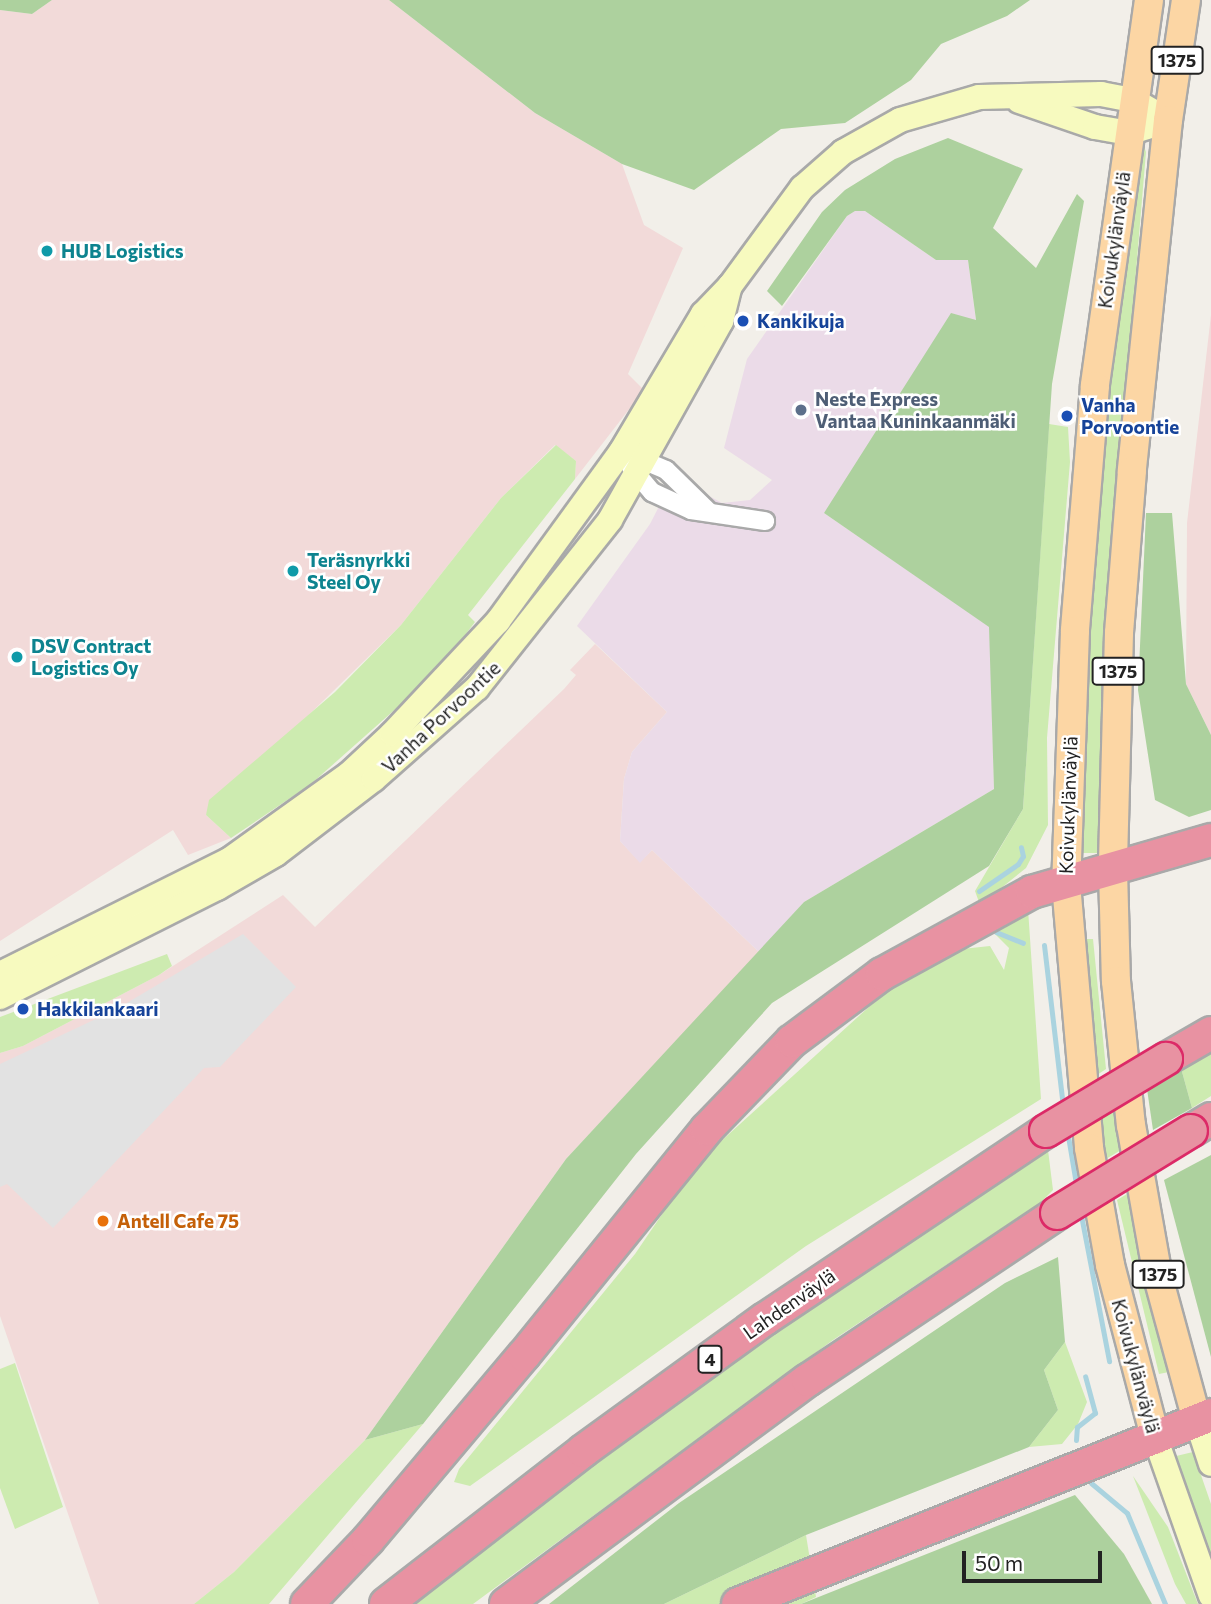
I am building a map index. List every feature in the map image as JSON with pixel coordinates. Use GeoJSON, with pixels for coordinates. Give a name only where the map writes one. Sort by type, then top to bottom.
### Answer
{"type":"FeatureCollection","features":[{"type":"Feature","properties":{"kind":"highway"},"geometry":{"type":"LineString","coordinates":[[307,1604],[369,1541],[524,1356],[707,1129],[792,1041],[882,975],[1032,892],[1211,840]]}},
{"type":"Feature","properties":{"kind":"highway","name":"Lahdenväylä"},"geometry":{"type":"LineString","coordinates":[[386,1604],[583,1451],[755,1327],[1046,1130],[1211,1033]]}},
{"type":"Feature","properties":{"kind":"highway"},"geometry":{"type":"LineString","coordinates":[[506,1604],[808,1380],[1057,1213],[1201,1125]]}},
{"type":"Feature","properties":{"kind":"highway"},"geometry":{"type":"LineString","coordinates":[[738,1604],[1156,1440],[1204,1418]]}},
{"type":"Feature","properties":{"kind":"main road","name":"Koivukylänväylä"},"geometry":{"type":"LineString","coordinates":[[1149,0],[1094,386],[1084,505],[1066,884],[1089,1148],[1110,1265],[1156,1440],[1211,1596]]}},
{"type":"Feature","properties":{"kind":"main road","name":"Koivukylänväylä"},"geometry":{"type":"LineString","coordinates":[[1186,0],[1168,120],[1119,633],[1113,870],[1116,981],[1131,1125],[1158,1277],[1204,1418],[1211,1464]]}},
{"type":"Feature","properties":{"kind":"main road","name":"Vanha Porvoontie"},"geometry":{"type":"LineString","coordinates":[[0,974],[229,860],[349,774],[498,621],[621,452],[703,314],[730,286],[784,209],[843,152],[869,135],[921,112],[979,97],[1101,94],[1133,100],[1168,120]]}},
{"type":"Feature","properties":{"kind":"main road","name":"Vanha Porvoontie"},"geometry":{"type":"LineString","coordinates":[[1008,97],[1080,123],[1128,134]]}},
{"type":"Feature","properties":{"kind":"main road"},"geometry":{"type":"LineString","coordinates":[[1128,134],[1168,120]]}},
{"type":"Feature","properties":{"kind":"main road","name":"Vanha Porvoontie"},"geometry":{"type":"LineString","coordinates":[[0,997],[241,876],[374,779],[506,656],[610,520],[721,321],[730,286]]}},
{"type":"Feature","properties":{"kind":"street"},"geometry":{"type":"LineString","coordinates":[[621,452],[641,468],[652,492],[675,504],[708,511],[732,520],[765,522]]}},
{"type":"Feature","properties":{"kind":"street"},"geometry":{"type":"LineString","coordinates":[[641,468],[666,470],[708,511]]}},
{"type":"Feature","properties":{"kind":"shaded area"},"geometry":{"type":"Polygon","coordinates":[[[52,0],[389,0],[535,113],[622,164],[644,225],[683,248],[628,374],[644,390],[575,479],[576,461],[555,445],[501,498],[401,625],[206,815],[231,838],[188,855],[173,830],[0,941],[0,10],[32,14],[52,0]]]}},
{"type":"Feature","properties":{"kind":"shaded area"},"geometry":{"type":"Polygon","coordinates":[[[855,211],[865,211],[936,260],[968,260],[976,321],[824,513],[990,627],[994,789],[804,902],[759,952],[652,850],[640,863],[620,841],[624,779],[632,752],[667,712],[577,626],[650,524],[674,477],[722,503],[750,500],[772,480],[724,448],[747,359],[847,216],[855,211]]]}},
{"type":"Feature","properties":{"kind":"shaded area"},"geometry":{"type":"Polygon","coordinates":[[[1211,315],[1211,735],[1186,684],[1187,523],[1211,315]]]}},
{"type":"Feature","properties":{"kind":"shaded area"},"geometry":{"type":"Polygon","coordinates":[[[595,644],[667,712],[632,752],[624,779],[620,841],[640,862],[652,850],[759,952],[566,1159],[365,1440],[234,1572],[194,1604],[99,1604],[0,1316],[0,1053],[23,1046],[159,975],[283,895],[315,927],[564,689],[576,675],[570,670],[595,644]]]}},
{"type":"Feature","properties":{"kind":"shaded area"},"geometry":{"type":"Polygon","coordinates":[[[243,934],[296,987],[220,1067],[204,1068],[53,1228],[7,1184],[0,1187],[0,1064],[115,1010],[243,934]]]}},
{"type":"Feature","properties":{"kind":"green space"},"geometry":{"type":"Polygon","coordinates":[[[0,0],[52,0],[32,14],[0,10],[0,0]]]}},
{"type":"Feature","properties":{"kind":"green space"},"geometry":{"type":"Polygon","coordinates":[[[389,0],[1030,0],[1007,16],[941,44],[911,80],[845,123],[781,129],[694,190],[622,164],[535,113],[389,0]]]}},
{"type":"Feature","properties":{"kind":"green space"},"geometry":{"type":"Polygon","coordinates":[[[948,138],[1023,169],[993,228],[1036,268],[1077,194],[1084,201],[1052,384],[1023,809],[989,866],[772,1003],[636,1154],[423,1424],[365,1440],[566,1159],[804,902],[994,789],[989,627],[824,513],[951,313],[976,320],[968,260],[936,260],[865,211],[855,211],[847,216],[782,306],[767,291],[822,212],[845,190],[895,159],[948,138]]]}},
{"type":"Feature","properties":{"kind":"green space"},"geometry":{"type":"Polygon","coordinates":[[[1143,143],[1146,152],[1103,665],[1101,853],[1079,853],[1078,772],[1110,369],[1143,143]]]}},
{"type":"Feature","properties":{"kind":"green space"},"geometry":{"type":"Polygon","coordinates":[[[1049,424],[1068,427],[1070,462],[1047,738],[1048,825],[1026,868],[980,905],[975,891],[1023,809],[1049,424]]]}},
{"type":"Feature","properties":{"kind":"green space"},"geometry":{"type":"Polygon","coordinates":[[[556,445],[576,461],[575,479],[468,615],[475,622],[436,673],[311,784],[231,838],[206,815],[209,800],[335,692],[401,625],[501,498],[556,445]]]}},
{"type":"Feature","properties":{"kind":"green space"},"geometry":{"type":"Polygon","coordinates":[[[1146,513],[1172,513],[1186,684],[1211,735],[1211,810],[1189,817],[1155,800],[1138,690],[1146,513]]]}},
{"type":"Feature","properties":{"kind":"green space"},"geometry":{"type":"Polygon","coordinates":[[[1028,909],[1041,1099],[806,1246],[470,1486],[454,1482],[459,1469],[635,1254],[697,1163],[881,996],[962,949],[990,946],[1004,970],[1009,948],[989,928],[1028,909]]]}},
{"type":"Feature","properties":{"kind":"green space"},"geometry":{"type":"Polygon","coordinates":[[[1082,939],[1093,939],[1106,1069],[1094,1077],[1082,939]]]}},
{"type":"Feature","properties":{"kind":"green space"},"geometry":{"type":"Polygon","coordinates":[[[167,954],[172,966],[159,975],[23,1046],[0,1053],[0,1017],[167,954]]]}},
{"type":"Feature","properties":{"kind":"green space"},"geometry":{"type":"Polygon","coordinates":[[[1211,1051],[1211,1096],[1192,1108],[1181,1068],[1211,1051]]]}},
{"type":"Feature","properties":{"kind":"green space"},"geometry":{"type":"Polygon","coordinates":[[[1181,1068],[1192,1108],[1153,1130],[1147,1089],[1181,1068]]]}},
{"type":"Feature","properties":{"kind":"green space"},"geometry":{"type":"Polygon","coordinates":[[[1114,1110],[1121,1150],[1106,1159],[1099,1119],[1114,1110]]]}},
{"type":"Feature","properties":{"kind":"green space"},"geometry":{"type":"Polygon","coordinates":[[[1048,1150],[1053,1190],[1040,1203],[833,1340],[473,1604],[405,1604],[807,1308],[1048,1150]]]}},
{"type":"Feature","properties":{"kind":"green space"},"geometry":{"type":"Polygon","coordinates":[[[1211,1155],[1211,1357],[1164,1180],[1211,1155]]]}},
{"type":"Feature","properties":{"kind":"green space"},"geometry":{"type":"Polygon","coordinates":[[[1127,1194],[1169,1372],[1159,1374],[1117,1200],[1127,1194]]]}},
{"type":"Feature","properties":{"kind":"green space"},"geometry":{"type":"Polygon","coordinates":[[[1058,1257],[1065,1342],[1044,1370],[1058,1410],[1029,1447],[806,1535],[664,1604],[549,1604],[679,1503],[1005,1283],[1058,1257]]]}},
{"type":"Feature","properties":{"kind":"green space"},"geometry":{"type":"Polygon","coordinates":[[[1065,1342],[1087,1402],[1078,1424],[1062,1444],[1029,1447],[1058,1410],[1044,1370],[1065,1342]]]}},
{"type":"Feature","properties":{"kind":"green space"},"geometry":{"type":"Polygon","coordinates":[[[15,1363],[63,1507],[15,1529],[0,1488],[0,1369],[15,1363]]]}},
{"type":"Feature","properties":{"kind":"green space"},"geometry":{"type":"Polygon","coordinates":[[[423,1424],[269,1604],[194,1604],[234,1572],[365,1440],[423,1424]]]}},
{"type":"Feature","properties":{"kind":"green space"},"geometry":{"type":"Polygon","coordinates":[[[1193,1452],[1211,1504],[1211,1563],[1172,1457],[1193,1452]]]}},
{"type":"Feature","properties":{"kind":"green space"},"geometry":{"type":"Polygon","coordinates":[[[1133,1476],[1168,1527],[1198,1604],[1186,1604],[1175,1584],[1133,1476]]]}},
{"type":"Feature","properties":{"kind":"green space"},"geometry":{"type":"Polygon","coordinates":[[[1075,1495],[1124,1554],[1152,1604],[801,1604],[1075,1495]]]}},
{"type":"Feature","properties":{"kind":"green space"},"geometry":{"type":"Polygon","coordinates":[[[806,1535],[816,1597],[801,1604],[664,1604],[806,1535]]]}},
{"type":"Feature","properties":{"kind":"waterway"},"geometry":{"type":"LineString","coordinates":[[979,891],[1018,864],[1023,856],[1021,847]]}},
{"type":"Feature","properties":{"kind":"waterway"},"geometry":{"type":"LineString","coordinates":[[996,932],[1023,943]]}},
{"type":"Feature","properties":{"kind":"waterway"},"geometry":{"type":"LineString","coordinates":[[1044,945],[1063,1107]]}},
{"type":"Feature","properties":{"kind":"waterway"},"geometry":{"type":"LineString","coordinates":[[1067,1130],[1077,1190]]}},
{"type":"Feature","properties":{"kind":"waterway"},"geometry":{"type":"LineString","coordinates":[[1080,1210],[1109,1361]]}},
{"type":"Feature","properties":{"kind":"waterway"},"geometry":{"type":"LineString","coordinates":[[1076,1440],[1077,1427],[1095,1413],[1085,1376]]}},
{"type":"Feature","properties":{"kind":"waterway"},"geometry":{"type":"LineString","coordinates":[[1091,1483],[1127,1513],[1165,1604]]}},
{"type":"Feature","properties":{"kind":"place","name":"HUB Logistics"},"geometry":{"type":"Point","coordinates":[47,251]}},
{"type":"Feature","properties":{"kind":"place","name":"Kankikuja"},"geometry":{"type":"Point","coordinates":[743,321]}},
{"type":"Feature","properties":{"kind":"place","name":"Neste Express Vantaa Kuninkaanmäki"},"geometry":{"type":"Point","coordinates":[801,410]}},
{"type":"Feature","properties":{"kind":"place","name":"Vanha Porvoontie"},"geometry":{"type":"Point","coordinates":[1067,416]}},
{"type":"Feature","properties":{"kind":"place","name":"Teräsnyrkki Steel Oy"},"geometry":{"type":"Point","coordinates":[293,571]}},
{"type":"Feature","properties":{"kind":"place","name":"DSV Contract Logistics Oy"},"geometry":{"type":"Point","coordinates":[17,657]}},
{"type":"Feature","properties":{"kind":"place","name":"Hakkilankaari"},"geometry":{"type":"Point","coordinates":[23,1009]}},
{"type":"Feature","properties":{"kind":"place","name":"Antell Cafe 75"},"geometry":{"type":"Point","coordinates":[103,1221]}}]}
